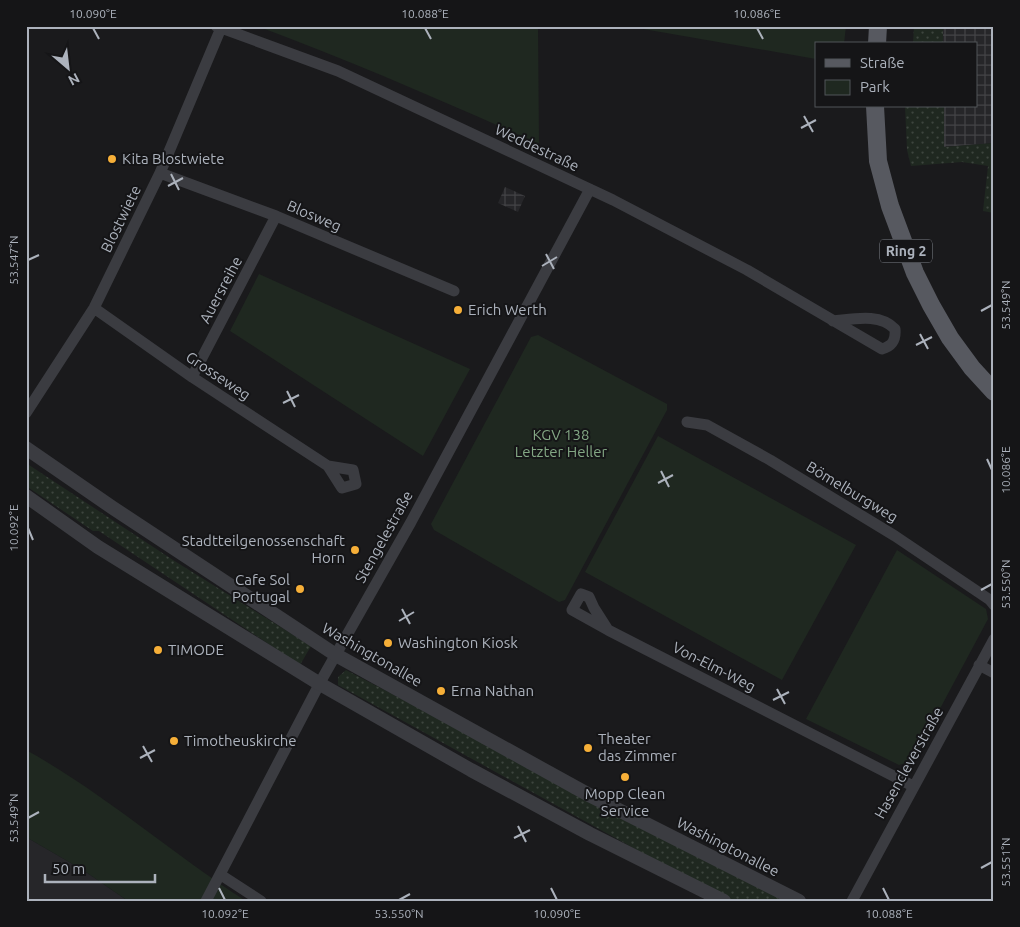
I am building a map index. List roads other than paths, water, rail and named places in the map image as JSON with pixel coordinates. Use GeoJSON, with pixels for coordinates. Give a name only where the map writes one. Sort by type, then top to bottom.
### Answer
{"type":"FeatureCollection","features":[{"type":"Feature","properties":{"kind":"main road"},"geometry":{"type":"LineString","coordinates":[[877,42],[878,26]]}},
{"type":"Feature","properties":{"kind":"main road","name":"Ring 2"},"geometry":{"type":"LineString","coordinates":[[875,108],[878,161],[890,206],[915,273],[950,338],[994,392]]}},
{"type":"Feature","properties":{"kind":"street","name":"Blostwiete"},"geometry":{"type":"LineString","coordinates":[[26,413],[94,308],[160,173],[219,27]]}},
{"type":"Feature","properties":{"kind":"street","name":"Weddestraße"},"geometry":{"type":"LineString","coordinates":[[219,27],[338,72],[590,189],[747,270],[872,345],[882,349],[889,347],[896,338],[895,328],[889,322],[880,319],[834,321]]}},
{"type":"Feature","properties":{"kind":"street","name":"Blosweg"},"geometry":{"type":"LineString","coordinates":[[160,173],[276,216],[454,291]]}},
{"type":"Feature","properties":{"kind":"street","name":"Stengelestraße"},"geometry":{"type":"LineString","coordinates":[[206,901],[320,684],[411,522],[590,189]]}},
{"type":"Feature","properties":{"kind":"street","name":"Auersreihe"},"geometry":{"type":"LineString","coordinates":[[192,377],[276,216]]}},
{"type":"Feature","properties":{"kind":"street","name":"Grosseweg"},"geometry":{"type":"LineString","coordinates":[[94,308],[192,377],[328,466]]}},
{"type":"Feature","properties":{"kind":"street","name":"Bömelburgweg"},"geometry":{"type":"LineString","coordinates":[[687,422],[707,425],[770,460],[895,536],[990,600],[994,605]]}},
{"type":"Feature","properties":{"kind":"street","name":"Washingtonallee"},"geometry":{"type":"LineString","coordinates":[[26,448],[112,508],[336,655],[591,796],[799,901]]}},
{"type":"Feature","properties":{"kind":"street"},"geometry":{"type":"LineString","coordinates":[[26,496],[98,547],[320,684],[471,770],[590,834],[724,901]]}},
{"type":"Feature","properties":{"kind":"street","name":"Von-Elm-Weg"},"geometry":{"type":"LineString","coordinates":[[608,630],[913,786]]}},
{"type":"Feature","properties":{"kind":"street","name":"Hasencleverstraße"},"geometry":{"type":"LineString","coordinates":[[852,901],[994,639]]}},
{"type":"Feature","properties":{"kind":"street"},"geometry":{"type":"LineString","coordinates":[[979,665],[994,673]]}},
{"type":"Feature","properties":{"kind":"street"},"geometry":{"type":"LineString","coordinates":[[221,875],[261,901]]}},
{"type":"Feature","properties":{"kind":"place","name":"Kita Blostwiete"},"geometry":{"type":"Point","coordinates":[112,159]}},
{"type":"Feature","properties":{"kind":"place","name":"Erich Werth"},"geometry":{"type":"Point","coordinates":[458,310]}},
{"type":"Feature","properties":{"kind":"place","name":"Stadtteilgenossenschaft Horn"},"geometry":{"type":"Point","coordinates":[355,550]}},
{"type":"Feature","properties":{"kind":"place","name":"Cafe Sol Portugal"},"geometry":{"type":"Point","coordinates":[300,589]}},
{"type":"Feature","properties":{"kind":"place","name":"Washington Kiosk"},"geometry":{"type":"Point","coordinates":[388,643]}},
{"type":"Feature","properties":{"kind":"place","name":"TIMODE"},"geometry":{"type":"Point","coordinates":[158,650]}},
{"type":"Feature","properties":{"kind":"place","name":"Erna Nathan"},"geometry":{"type":"Point","coordinates":[441,691]}},
{"type":"Feature","properties":{"kind":"place","name":"Timotheuskirche"},"geometry":{"type":"Point","coordinates":[174,741]}},
{"type":"Feature","properties":{"kind":"place","name":"Theater das Zimmer"},"geometry":{"type":"Point","coordinates":[588,748]}},
{"type":"Feature","properties":{"kind":"place","name":"Mopp Clean Service"},"geometry":{"type":"Point","coordinates":[625,777]}},
{"type":"Feature","properties":{"kind":"park label","name":"KGV 138 Letzter Heller"},"geometry":{"type":"Point","coordinates":[561,444]}}]}
